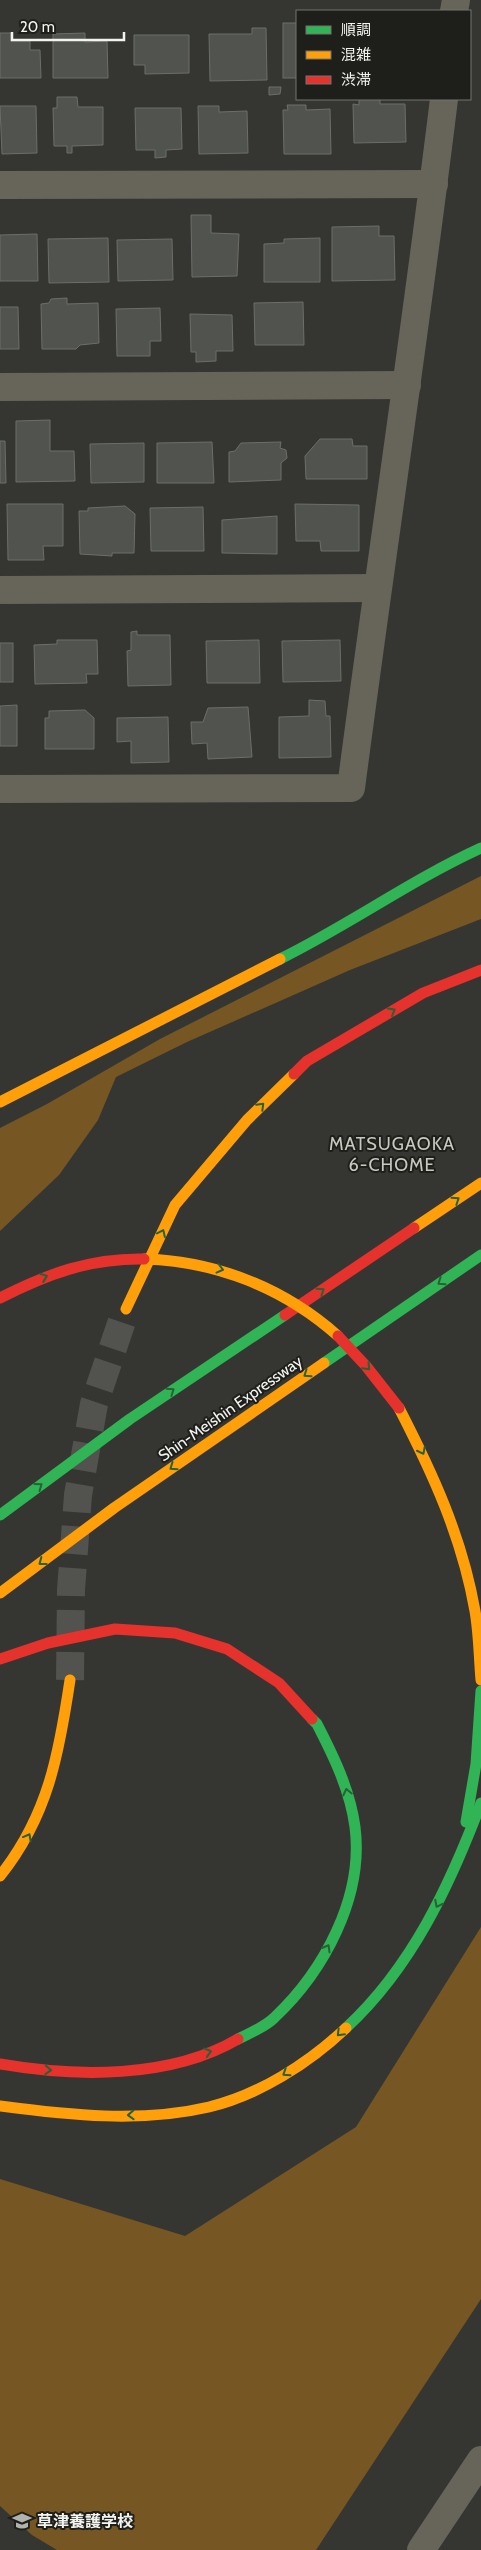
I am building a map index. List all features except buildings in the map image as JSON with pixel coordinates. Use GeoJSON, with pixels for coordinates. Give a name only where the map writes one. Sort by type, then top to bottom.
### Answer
{"type":"FeatureCollection","features":[{"type":"Feature","properties":{"kind":"main road"},"geometry":{"type":"LineString","coordinates":[[0,1102],[332,933],[440,867],[481,848]]}},
{"type":"Feature","properties":{"kind":"main road"},"geometry":{"type":"LineString","coordinates":[[126,1309],[176,1205],[248,1120],[307,1061],[423,993],[481,970]]}},
{"type":"Feature","properties":{"kind":"main road"},"geometry":{"type":"LineString","coordinates":[[0,1515],[130,1419],[481,1183]]}},
{"type":"Feature","properties":{"kind":"main road","name":"Shin-Meishin Expressway"},"geometry":{"type":"LineString","coordinates":[[0,1593],[114,1508],[481,1255]]}},
{"type":"Feature","properties":{"kind":"main road"},"geometry":{"type":"LineString","coordinates":[[0,1298],[19,1286],[72,1266],[123,1257],[182,1260],[235,1272],[286,1296],[330,1328],[371,1370],[399,1408],[434,1476],[461,1551],[476,1612],[481,1680]]}},
{"type":"Feature","properties":{"kind":"main road"},"geometry":{"type":"LineString","coordinates":[[0,1659],[48,1642],[115,1629],[175,1633],[227,1649],[279,1683],[317,1724],[343,1776],[355,1828],[354,1878],[335,1935],[309,1979],[272,2019],[223,2048],[162,2066],[97,2073],[30,2069],[0,2064]]}},
{"type":"Feature","properties":{"kind":"main road"},"geometry":{"type":"LineString","coordinates":[[0,1876],[16,1859],[42,1811],[60,1753],[70,1680]]}},
{"type":"Feature","properties":{"kind":"main road"},"geometry":{"type":"LineString","coordinates":[[460,1861],[476,1764],[481,1691]]}},
{"type":"Feature","properties":{"kind":"main road"},"geometry":{"type":"LineString","coordinates":[[0,2106],[50,2113],[132,2116],[201,2109],[264,2086],[326,2046],[383,1990],[425,1930],[460,1861],[481,1803]]}},
{"type":"Feature","properties":{"kind":"street"},"geometry":{"type":"LineString","coordinates":[[0,789],[351,788],[377,588],[407,385],[444,100]]}},
{"type":"Feature","properties":{"kind":"street"},"geometry":{"type":"LineString","coordinates":[[0,185],[434,184]]}},
{"type":"Feature","properties":{"kind":"street"},"geometry":{"type":"LineString","coordinates":[[0,387],[407,385]]}},
{"type":"Feature","properties":{"kind":"street"},"geometry":{"type":"LineString","coordinates":[[0,590],[377,588]]}},
{"type":"Feature","properties":{"kind":"street"},"geometry":{"type":"LineString","coordinates":[[420,2550],[481,2460]]}},
{"type":"Feature","properties":{"kind":"shaded area"},"geometry":{"type":"Polygon","coordinates":[[[481,876],[481,919],[350,970],[187,1042],[116,1077],[98,1120],[59,1175],[0,1231],[0,1128],[47,1104],[160,1039],[481,876]]]}},
{"type":"Feature","properties":{"kind":"shaded area"},"geometry":{"type":"Polygon","coordinates":[[[481,1927],[481,2299],[316,2550],[57,2550],[32,2535],[0,2506],[0,2179],[185,2236],[356,2127],[481,1927]]]}},
{"type":"Feature","properties":{"kind":"tunnel"},"geometry":{"type":"LineString","coordinates":[[70,1680],[71,1590],[78,1495],[94,1404],[126,1309]]}},
{"type":"Feature","properties":{"kind":"traffic: fast"},"geometry":{"type":"LineString","coordinates":[[280,959],[331,932],[430,874],[481,848]]}},
{"type":"Feature","properties":{"kind":"traffic: fast"},"geometry":{"type":"LineString","coordinates":[[324,1363],[481,1255]]}},
{"type":"Feature","properties":{"kind":"traffic: fast"},"geometry":{"type":"LineString","coordinates":[[0,1515],[130,1419],[285,1315]]}},
{"type":"Feature","properties":{"kind":"traffic: fast"},"geometry":{"type":"LineString","coordinates":[[466,1822],[476,1764],[481,1691]]}},
{"type":"Feature","properties":{"kind":"traffic: fast"},"geometry":{"type":"LineString","coordinates":[[238,2039],[270,2021],[292,1999],[324,1955],[337,1931],[347,1906],[353,1880],[356,1853],[353,1813],[340,1774],[317,1724],[312,1719]]}},
{"type":"Feature","properties":{"kind":"traffic: fast"},"geometry":{"type":"LineString","coordinates":[[346,2028],[391,1979],[410,1952],[442,1894],[481,1803]]}},
{"type":"Feature","properties":{"kind":"traffic: slow"},"geometry":{"type":"LineString","coordinates":[[0,1102],[280,959]]}},
{"type":"Feature","properties":{"kind":"traffic: slow"},"geometry":{"type":"LineString","coordinates":[[126,1309],[175,1205],[247,1120],[294,1074]]}},
{"type":"Feature","properties":{"kind":"traffic: slow"},"geometry":{"type":"LineString","coordinates":[[414,1228],[481,1183]]}},
{"type":"Feature","properties":{"kind":"traffic: slow"},"geometry":{"type":"LineString","coordinates":[[144,1259],[197,1265],[248,1280],[295,1304],[338,1336]]}},
{"type":"Feature","properties":{"kind":"traffic: slow"},"geometry":{"type":"LineString","coordinates":[[0,1593],[114,1508],[324,1363]]}},
{"type":"Feature","properties":{"kind":"traffic: slow"},"geometry":{"type":"LineString","coordinates":[[399,1408],[435,1482],[462,1557],[476,1620],[481,1680]]}},
{"type":"Feature","properties":{"kind":"traffic: slow"},"geometry":{"type":"LineString","coordinates":[[0,1876],[30,1830],[49,1783],[56,1759],[70,1680]]}},
{"type":"Feature","properties":{"kind":"traffic: slow"},"geometry":{"type":"LineString","coordinates":[[0,2106],[104,2116],[157,2115],[209,2107],[228,2102],[265,2086],[300,2065],[346,2028]]}},
{"type":"Feature","properties":{"kind":"traffic: jam"},"geometry":{"type":"LineString","coordinates":[[294,1074],[307,1061],[423,993],[481,970]]}},
{"type":"Feature","properties":{"kind":"traffic: jam"},"geometry":{"type":"LineString","coordinates":[[285,1315],[414,1228]]}},
{"type":"Feature","properties":{"kind":"traffic: jam"},"geometry":{"type":"LineString","coordinates":[[0,1298],[69,1269],[105,1261],[144,1259]]}},
{"type":"Feature","properties":{"kind":"traffic: jam"},"geometry":{"type":"LineString","coordinates":[[338,1336],[366,1366],[399,1408]]}},
{"type":"Feature","properties":{"kind":"traffic: jam"},"geometry":{"type":"LineString","coordinates":[[0,1659],[48,1643],[115,1629],[175,1633],[227,1649],[279,1683],[312,1719]]}},
{"type":"Feature","properties":{"kind":"traffic: jam"},"geometry":{"type":"LineString","coordinates":[[0,2064],[59,2071],[90,2072],[153,2068],[183,2062],[211,2052],[238,2039]]}},
{"type":"Feature","properties":{"kind":"place","name":"草津養護学校"},"geometry":{"type":"Point","coordinates":[22,2521]}},
{"type":"Feature","properties":{"kind":"district","name":"MATSUGAOKA 6-CHOME"},"geometry":{"type":"Point","coordinates":[392,1154]}}]}
